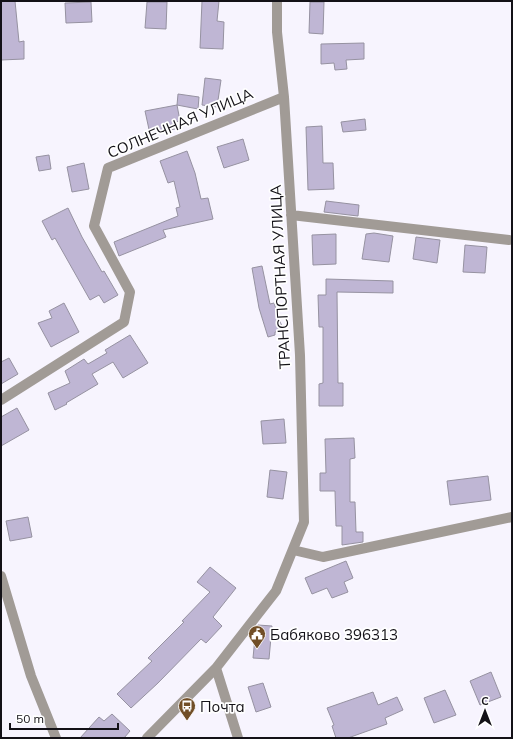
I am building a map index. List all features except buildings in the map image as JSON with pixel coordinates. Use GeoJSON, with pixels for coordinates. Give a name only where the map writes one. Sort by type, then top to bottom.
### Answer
{"type":"FeatureCollection","features":[{"type":"Feature","properties":{"kind":"street","name":"ТРАНСПОРТНАЯ УЛИЦА"},"geometry":{"type":"LineString","coordinates":[[147,738],[216,668],[276,591],[304,522],[300,355],[284,97],[277,32],[277,1]]}},
{"type":"Feature","properties":{"kind":"street","name":"СОЛНЕЧНАЯ УЛИЦА"},"geometry":{"type":"LineString","coordinates":[[1,400],[124,322],[130,292],[94,226],[108,168],[284,97]]}},
{"type":"Feature","properties":{"kind":"street"},"geometry":{"type":"LineString","coordinates":[[291,215],[509,240]]}},
{"type":"Feature","properties":{"kind":"street"},"geometry":{"type":"LineString","coordinates":[[293,550],[323,557],[512,517]]}},
{"type":"Feature","properties":{"kind":"street"},"geometry":{"type":"LineString","coordinates":[[1,576],[31,676],[56,738]]}},
{"type":"Feature","properties":{"kind":"street"},"geometry":{"type":"LineString","coordinates":[[216,668],[238,738]]}},
{"type":"Feature","properties":{"kind":"place","name":"Бабяково 396313"},"geometry":{"type":"Point","coordinates":[257,649]}},
{"type":"Feature","properties":{"kind":"place","name":"Почта"},"geometry":{"type":"Point","coordinates":[187,721]}}]}
